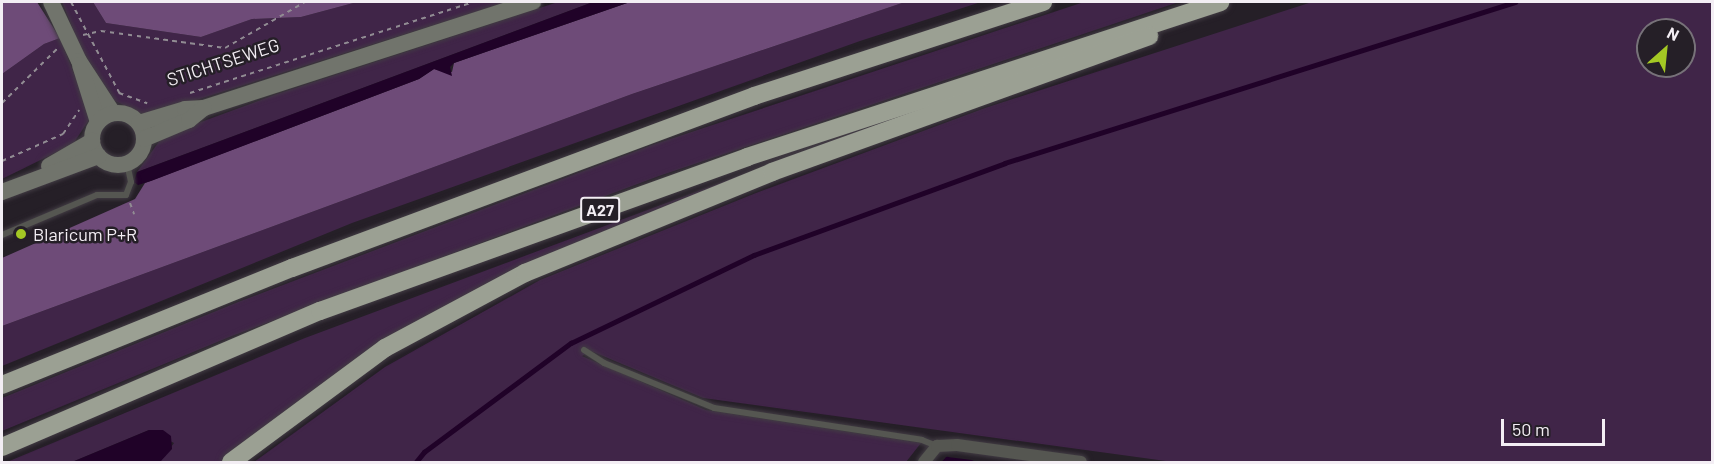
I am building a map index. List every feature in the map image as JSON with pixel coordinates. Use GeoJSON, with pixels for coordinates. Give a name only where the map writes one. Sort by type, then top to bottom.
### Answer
{"type":"FeatureCollection","features":[{"type":"Feature","properties":{"kind":"highway"},"geometry":{"type":"LineString","coordinates":[[2,386],[292,268],[732,104],[1043,2]]}},
{"type":"Feature","properties":{"kind":"highway","name":"A27"},"geometry":{"type":"LineString","coordinates":[[2,447],[342,303],[747,157],[1215,3]]}},
{"type":"Feature","properties":{"kind":"highway","name":"A27"},"geometry":{"type":"LineString","coordinates":[[231,462],[385,348],[525,273],[772,172],[1192,21],[1215,3]]}},
{"type":"Feature","properties":{"kind":"street"},"geometry":{"type":"LineString","coordinates":[[51,2],[79,61],[94,102],[98,122],[95,148],[107,162],[127,163],[136,158],[141,131]]}},
{"type":"Feature","properties":{"kind":"street"},"geometry":{"type":"LineString","coordinates":[[141,131],[189,120],[204,108],[533,2]]}},
{"type":"Feature","properties":{"kind":"street"},"geometry":{"type":"LineString","coordinates":[[94,102],[113,114],[127,115],[141,131]]}},
{"type":"Feature","properties":{"kind":"street"},"geometry":{"type":"LineString","coordinates":[[98,122],[113,114]]}},
{"type":"Feature","properties":{"kind":"street"},"geometry":{"type":"LineString","coordinates":[[2,192],[95,148]]}},
{"type":"Feature","properties":{"kind":"street"},"geometry":{"type":"LineString","coordinates":[[924,462],[937,446],[957,445],[1081,462]]}},
{"type":"Feature","properties":{"kind":"lane"},"geometry":{"type":"LineString","coordinates":[[2,235],[97,195],[126,195],[131,182],[127,163]]}},
{"type":"Feature","properties":{"kind":"lane"},"geometry":{"type":"LineString","coordinates":[[584,350],[604,363],[714,408],[922,440],[937,446]]}},
{"type":"Feature","properties":{"kind":"path"},"geometry":{"type":"LineString","coordinates":[[2,161],[63,134],[94,102],[86,33],[71,2]]}},
{"type":"Feature","properties":{"kind":"path"},"geometry":{"type":"LineString","coordinates":[[86,33],[101,31],[225,48],[305,2]]}},
{"type":"Feature","properties":{"kind":"path","name":"STICHTSEWEG"},"geometry":{"type":"LineString","coordinates":[[179,96],[473,2]]}},
{"type":"Feature","properties":{"kind":"path"},"geometry":{"type":"LineString","coordinates":[[2,103],[56,49]]}},
{"type":"Feature","properties":{"kind":"path","name":"STICHTSEWEG"},"geometry":{"type":"LineString","coordinates":[[94,102],[154,104]]}},
{"type":"Feature","properties":{"kind":"shaded area"},"geometry":{"type":"Polygon","coordinates":[[[2,2],[37,2],[60,38],[44,44],[2,74],[2,2]]]}},
{"type":"Feature","properties":{"kind":"shaded area"},"geometry":{"type":"Polygon","coordinates":[[[62,2],[93,2],[106,23],[201,37],[252,19],[301,17],[357,2],[507,2],[155,113],[140,113],[115,101],[81,49],[62,2]]]}},
{"type":"Feature","properties":{"kind":"shaded area"},"geometry":{"type":"Polygon","coordinates":[[[93,2],[357,2],[301,17],[252,19],[201,37],[106,23],[93,2]]]}},
{"type":"Feature","properties":{"kind":"shaded area"},"geometry":{"type":"Polygon","coordinates":[[[558,2],[593,2],[137,172],[163,136],[274,95],[558,2]]]}},
{"type":"Feature","properties":{"kind":"shaded area"},"geometry":{"type":"Polygon","coordinates":[[[593,2],[630,2],[454,63],[450,67],[452,76],[434,69],[419,79],[151,181],[138,185],[134,182],[137,172],[593,2]]]}},
{"type":"Feature","properties":{"kind":"shaded area"},"geometry":{"type":"Polygon","coordinates":[[[630,2],[905,2],[632,94],[2,326],[2,258],[135,199],[145,183],[419,79],[434,69],[452,72],[454,63],[630,2]]]}},
{"type":"Feature","properties":{"kind":"shaded area"},"geometry":{"type":"Polygon","coordinates":[[[905,2],[981,2],[860,41],[352,223],[2,366],[2,326],[632,94],[905,2]]]}},
{"type":"Feature","properties":{"kind":"shaded area"},"geometry":{"type":"Polygon","coordinates":[[[1084,2],[1179,2],[659,176],[232,336],[2,431],[2,398],[238,302],[652,145],[1084,2]]]}},
{"type":"Feature","properties":{"kind":"shaded area"},"geometry":{"type":"Polygon","coordinates":[[[1312,2],[1712,2],[1712,462],[1173,462],[703,398],[591,351],[582,356],[706,410],[921,443],[906,462],[254,462],[385,367],[540,280],[756,193],[985,108],[1312,2]]]}},
{"type":"Feature","properties":{"kind":"shaded area"},"geometry":{"type":"Polygon","coordinates":[[[60,38],[91,117],[73,144],[2,179],[2,74],[44,44],[60,38]]]}},
{"type":"Feature","properties":{"kind":"shaded area"},"geometry":{"type":"Polygon","coordinates":[[[744,174],[372,352],[290,407],[221,462],[160,462],[174,443],[149,430],[72,462],[7,462],[305,338],[744,174]]]}},
{"type":"Feature","properties":{"kind":"shaded area"},"geometry":{"type":"Polygon","coordinates":[[[149,430],[163,430],[171,436],[172,449],[160,462],[72,462],[149,430]]]}},
{"type":"Feature","properties":{"kind":"waterway"},"geometry":{"type":"LineString","coordinates":[[416,462],[424,452],[571,343],[754,255],[1005,163],[1515,2]]}},
{"type":"Feature","properties":{"kind":"waterway"},"geometry":{"type":"LineString","coordinates":[[944,462],[947,459],[971,462]]}},
{"type":"Feature","properties":{"kind":"place","name":"Blaricum P+R"},"geometry":{"type":"Point","coordinates":[21,234]}}]}
